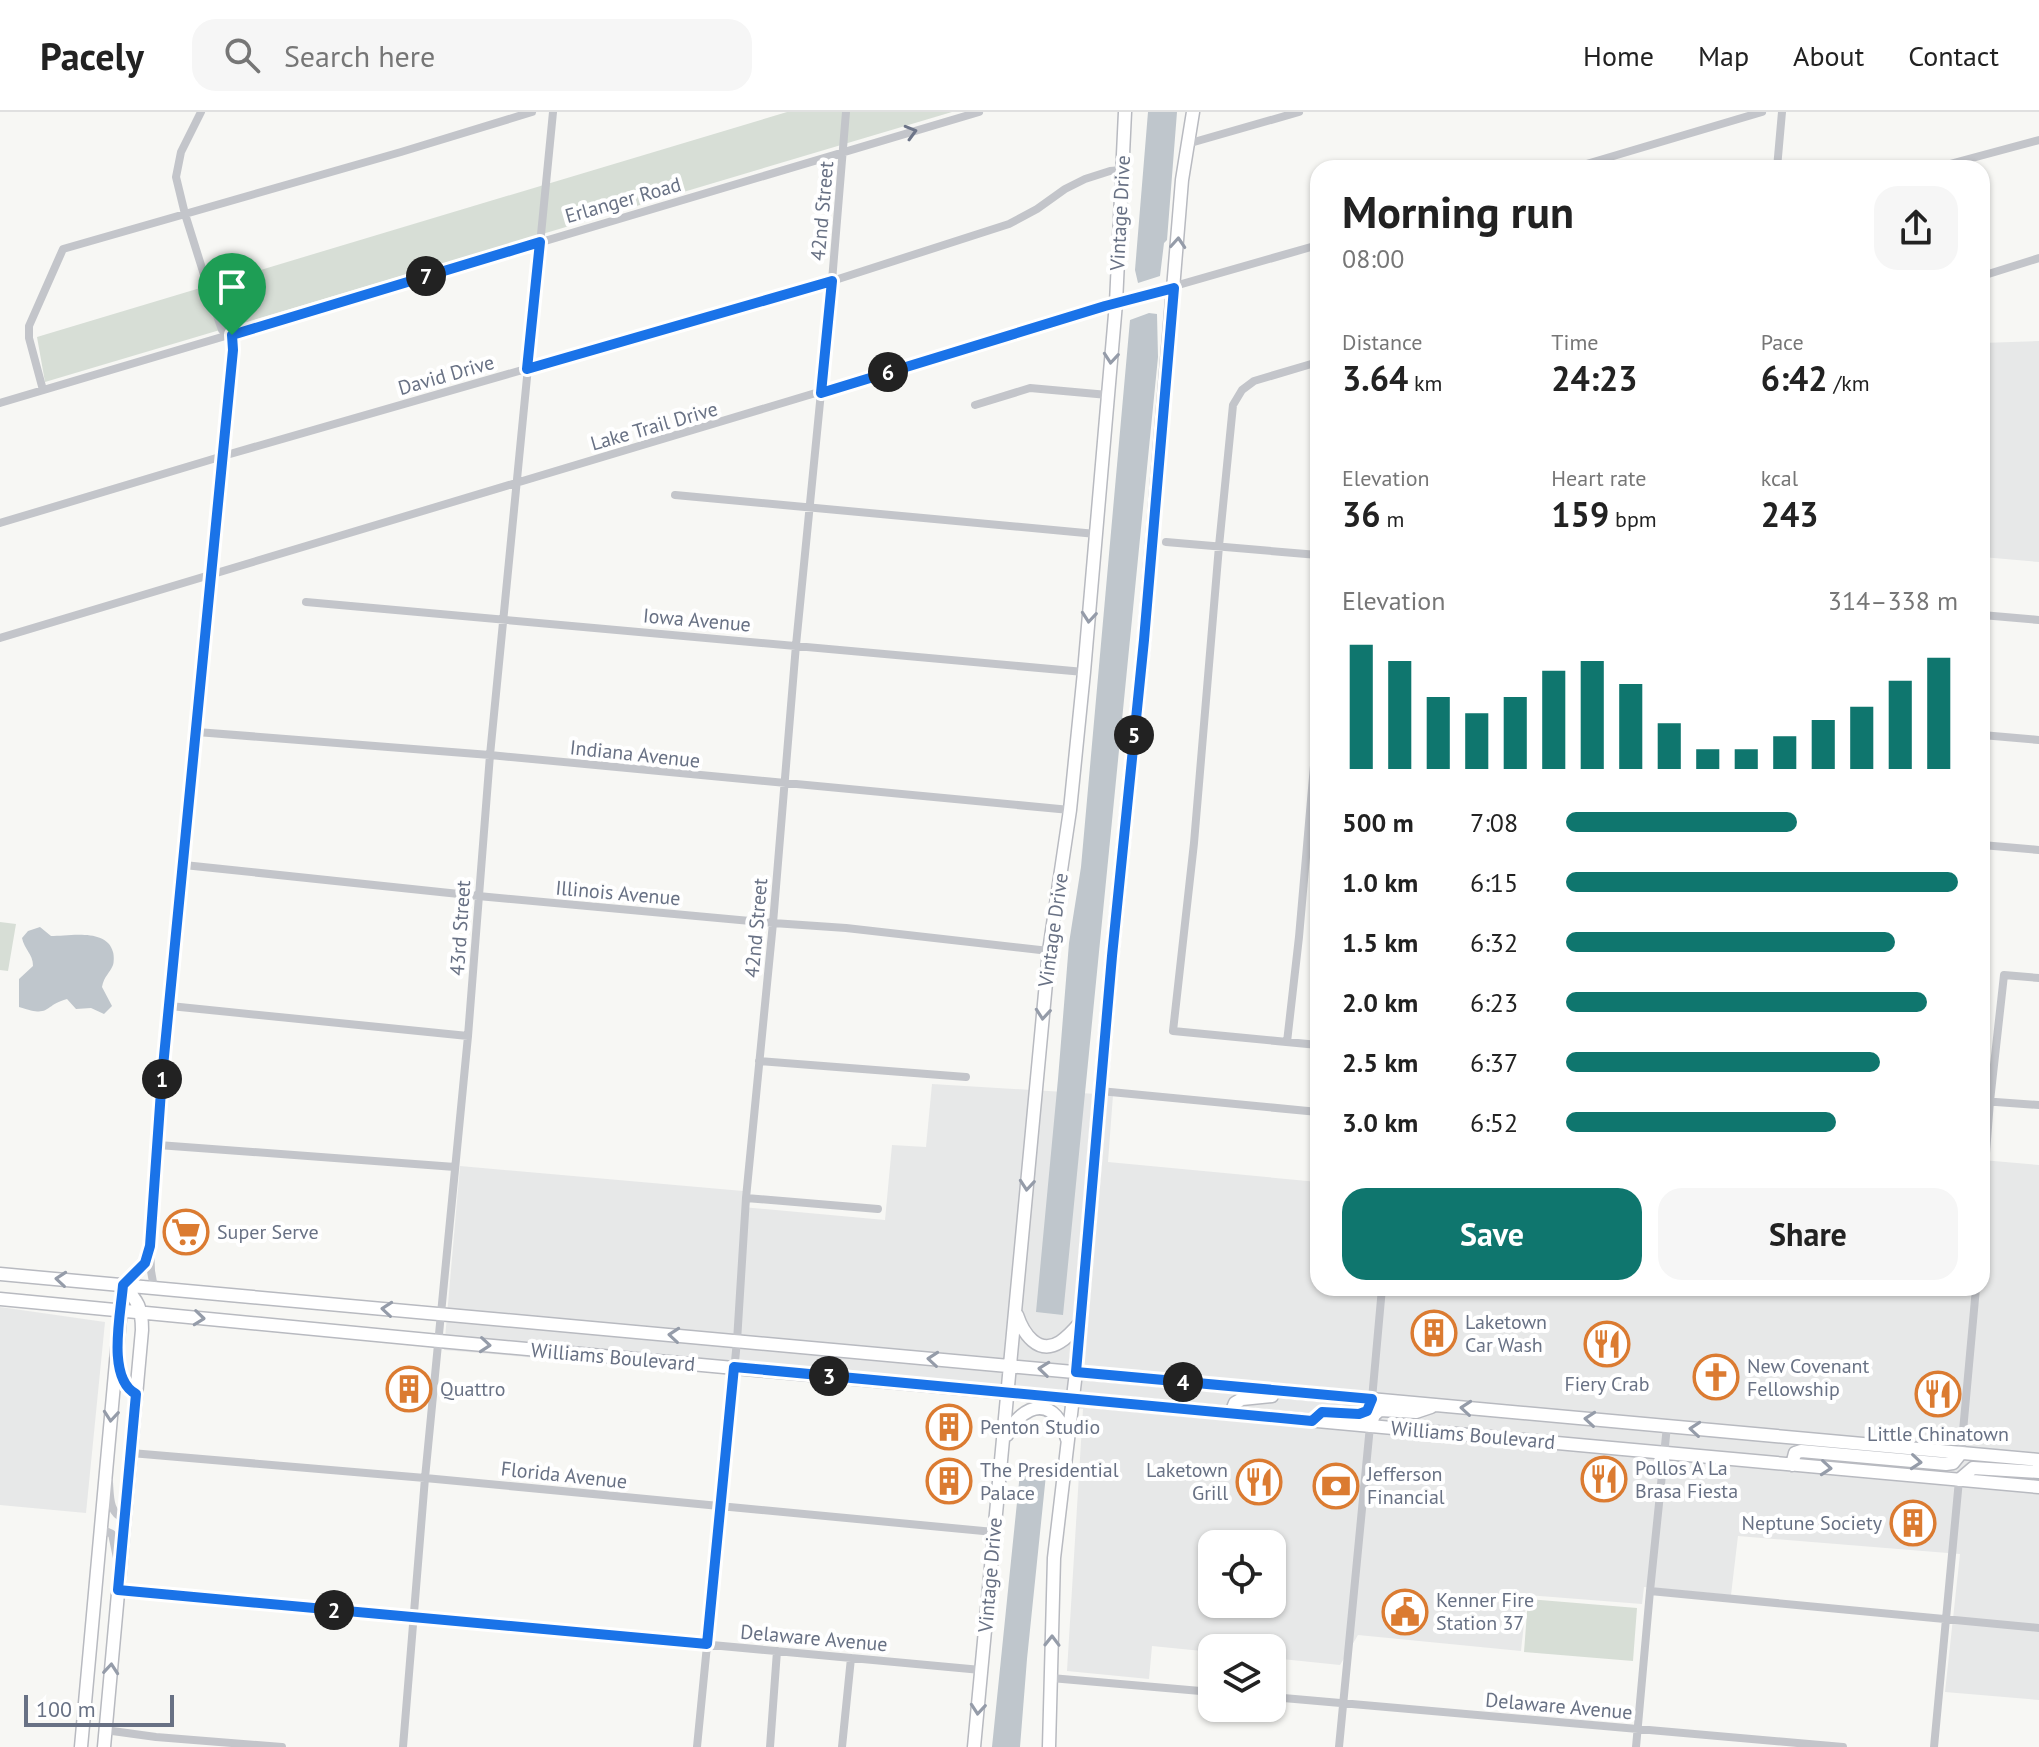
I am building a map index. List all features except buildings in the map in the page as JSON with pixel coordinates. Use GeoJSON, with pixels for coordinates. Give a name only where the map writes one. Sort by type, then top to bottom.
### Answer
{"type":"FeatureCollection","features":[{"type":"Feature","properties":{"kind":"street"},"geometry":{"type":"LineString","coordinates":[[121,1311],[154,1288],[150,1246],[162,1077],[233,350],[232,335],[222,330],[176,177],[181,152],[201,112]]}},
{"type":"Feature","properties":{"kind":"street"},"geometry":{"type":"LineString","coordinates":[[43,390],[29,338],[29,326],[63,249],[532,112]]}},
{"type":"Feature","properties":{"kind":"street","name":"43rd Street"},"geometry":{"type":"LineString","coordinates":[[403,1747],[425,1478],[468,1036],[490,755],[553,112]]}},
{"type":"Feature","properties":{"kind":"street","name":"42nd Street"},"geometry":{"type":"LineString","coordinates":[[697,1747],[737,1341],[746,1198],[846,112]]}},
{"type":"Feature","properties":{"kind":"street","name":"Erlanger Road"},"geometry":{"type":"LineString","coordinates":[[0,403],[979,112]]}},
{"type":"Feature","properties":{"kind":"street","name":"Vintage Drive"},"geometry":{"type":"LineString","coordinates":[[974,1747],[1049,951],[1070,810],[1084,672],[1116,303],[1125,112]]}},
{"type":"Feature","properties":{"kind":"street"},"geometry":{"type":"LineString","coordinates":[[1049,1747],[1054,1558],[1076,1372],[1112,956],[1144,640],[1182,180],[1193,112]]}},
{"type":"Feature","properties":{"kind":"street"},"geometry":{"type":"LineString","coordinates":[[1187,144],[1299,112]]}},
{"type":"Feature","properties":{"kind":"street"},"geometry":{"type":"LineString","coordinates":[[1600,160],[1762,112]]}},
{"type":"Feature","properties":{"kind":"street"},"geometry":{"type":"LineString","coordinates":[[1778,160],[1782,112]]}},
{"type":"Feature","properties":{"kind":"street"},"geometry":{"type":"LineString","coordinates":[[1965,160],[2039,140]]}},
{"type":"Feature","properties":{"kind":"street","name":"David Drive"},"geometry":{"type":"LineString","coordinates":[[0,523],[832,281],[1009,224],[1085,179],[1122,170]]}},
{"type":"Feature","properties":{"kind":"street","name":"Lake Trail Drive"},"geometry":{"type":"LineString","coordinates":[[0,638],[1310,247]]}},
{"type":"Feature","properties":{"kind":"street"},"geometry":{"type":"LineString","coordinates":[[1990,273],[2039,258]]}},
{"type":"Feature","properties":{"kind":"street"},"geometry":{"type":"LineString","coordinates":[[1310,364],[1254,381],[1242,390],[1233,405],[1194,843],[1173,1031],[1310,1044]]}},
{"type":"Feature","properties":{"kind":"street"},"geometry":{"type":"LineString","coordinates":[[975,405],[1030,388],[1108,395]]}},
{"type":"Feature","properties":{"kind":"street"},"geometry":{"type":"LineString","coordinates":[[675,495],[1096,534]]}},
{"type":"Feature","properties":{"kind":"street"},"geometry":{"type":"LineString","coordinates":[[1166,542],[1310,554]]}},
{"type":"Feature","properties":{"kind":"street","name":"Iowa Avenue"},"geometry":{"type":"LineString","coordinates":[[306,602],[1084,672]]}},
{"type":"Feature","properties":{"kind":"street"},"geometry":{"type":"LineString","coordinates":[[1990,616],[2039,620]]}},
{"type":"Feature","properties":{"kind":"street","name":"Indiana Avenue"},"geometry":{"type":"LineString","coordinates":[[197,732],[490,755],[1070,810]]}},
{"type":"Feature","properties":{"kind":"street"},"geometry":{"type":"LineString","coordinates":[[1990,736],[2039,740]]}},
{"type":"Feature","properties":{"kind":"street"},"geometry":{"type":"LineString","coordinates":[[1287,1042],[1310,811]]}},
{"type":"Feature","properties":{"kind":"street"},"geometry":{"type":"LineString","coordinates":[[1990,846],[2039,850]]}},
{"type":"Feature","properties":{"kind":"street","name":"Illinois Avenue"},"geometry":{"type":"LineString","coordinates":[[184,865],[478,896],[846,928],[1049,951]]}},
{"type":"Feature","properties":{"kind":"street"},"geometry":{"type":"LineString","coordinates":[[1990,1073],[2004,975],[2039,978]]}},
{"type":"Feature","properties":{"kind":"street"},"geometry":{"type":"LineString","coordinates":[[170,1006],[468,1036]]}},
{"type":"Feature","properties":{"kind":"street"},"geometry":{"type":"LineString","coordinates":[[759,1061],[966,1077]]}},
{"type":"Feature","properties":{"kind":"street"},"geometry":{"type":"LineString","coordinates":[[1100,1091],[1310,1111]]}},
{"type":"Feature","properties":{"kind":"street"},"geometry":{"type":"LineString","coordinates":[[1990,1101],[2039,1105]]}},
{"type":"Feature","properties":{"kind":"street"},"geometry":{"type":"LineString","coordinates":[[158,1145],[455,1167]]}},
{"type":"Feature","properties":{"kind":"street"},"geometry":{"type":"LineString","coordinates":[[746,1198],[878,1209]]}},
{"type":"Feature","properties":{"kind":"street"},"geometry":{"type":"LineString","coordinates":[[82,1743],[123,1285],[145,1263],[150,1246]]}},
{"type":"Feature","properties":{"kind":"street","name":"Williams Boulevard"},"geometry":{"type":"LineString","coordinates":[[0,1274],[2039,1460]]}},
{"type":"Feature","properties":{"kind":"street"},"geometry":{"type":"LineString","coordinates":[[104,1747],[142,1330],[142,1312],[136,1299],[123,1285]]}},
{"type":"Feature","properties":{"kind":"street"},"geometry":{"type":"LineString","coordinates":[[1312,1421],[1322,1412],[1363,1413],[1369,1407],[1381,1296]]}},
{"type":"Feature","properties":{"kind":"street"},"geometry":{"type":"LineString","coordinates":[[1792,1465],[1795,1453],[1801,1451],[1953,1463],[1961,1453],[1975,1296]]}},
{"type":"Feature","properties":{"kind":"street","name":"Williams Boulevard"},"geometry":{"type":"LineString","coordinates":[[0,1299],[2039,1487]]}},
{"type":"Feature","properties":{"kind":"street"},"geometry":{"type":"LineString","coordinates":[[1015,1312],[1029,1339],[1045,1346],[1064,1340],[1080,1323]]}},
{"type":"Feature","properties":{"kind":"street"},"geometry":{"type":"LineString","coordinates":[[117,1351],[123,1380],[136,1394]]}},
{"type":"Feature","properties":{"kind":"street"},"geometry":{"type":"LineString","coordinates":[[1231,1413],[1235,1403],[1242,1399],[1311,1394]]}},
{"type":"Feature","properties":{"kind":"street"},"geometry":{"type":"LineString","coordinates":[[1339,1747],[1370,1426],[1374,1415],[1380,1410],[1420,1412],[1433,1405]]}},
{"type":"Feature","properties":{"kind":"street"},"geometry":{"type":"LineString","coordinates":[[1002,1445],[1018,1416],[1036,1409],[1043,1409],[1057,1417],[1068,1443]]}},
{"type":"Feature","properties":{"kind":"street"},"geometry":{"type":"LineString","coordinates":[[1636,1747],[1667,1426]]}},
{"type":"Feature","properties":{"kind":"street","name":"Florida Avenue"},"geometry":{"type":"LineString","coordinates":[[131,1453],[994,1532]]}},
{"type":"Feature","properties":{"kind":"street"},"geometry":{"type":"LineString","coordinates":[[107,1458],[111,1504],[118,1516],[125,1519]]}},
{"type":"Feature","properties":{"kind":"street"},"geometry":{"type":"LineString","coordinates":[[1934,1747],[1959,1480],[1973,1468],[2039,1472]]}},
{"type":"Feature","properties":{"kind":"street"},"geometry":{"type":"LineString","coordinates":[[101,1529],[112,1534],[116,1545],[119,1586]]}},
{"type":"Feature","properties":{"kind":"street","name":"Delaware Avenue"},"geometry":{"type":"LineString","coordinates":[[119,1586],[981,1670]]}},
{"type":"Feature","properties":{"kind":"street"},"geometry":{"type":"LineString","coordinates":[[1650,1591],[2039,1628]]}},
{"type":"Feature","properties":{"kind":"street"},"geometry":{"type":"LineString","coordinates":[[770,1747],[777,1651]]}},
{"type":"Feature","properties":{"kind":"street"},"geometry":{"type":"LineString","coordinates":[[842,1747],[851,1658]]}},
{"type":"Feature","properties":{"kind":"street"},"geometry":{"type":"LineString","coordinates":[[1051,1678],[1198,1691]]}},
{"type":"Feature","properties":{"kind":"street","name":"Delaware Avenue"},"geometry":{"type":"LineString","coordinates":[[1286,1698],[1843,1747]]}},
{"type":"Feature","properties":{"kind":"street"},"geometry":{"type":"LineString","coordinates":[[105,1730],[282,1747]]}},
{"type":"Feature","properties":{"kind":"shaded area"},"geometry":{"type":"Polygon","coordinates":[[[787,112],[952,112],[45,382],[37,337],[787,112]]]}},
{"type":"Feature","properties":{"kind":"shaded area"},"geometry":{"type":"Polygon","coordinates":[[[1148,112],[1177,112],[1167,240],[1160,276],[1138,283],[1135,270],[1148,112]]]}},
{"type":"Feature","properties":{"kind":"shaded area"},"geometry":{"type":"Polygon","coordinates":[[[1149,313],[1157,314],[1158,357],[1063,1315],[1036,1312],[1069,943],[1081,867],[1130,320],[1149,313]]]}},
{"type":"Feature","properties":{"kind":"shaded area"},"geometry":{"type":"Polygon","coordinates":[[[2039,341],[2039,562],[1990,558],[1990,343],[2039,341]]]}},
{"type":"Feature","properties":{"kind":"shaded area"},"geometry":{"type":"Polygon","coordinates":[[[0,922],[16,924],[8,971],[0,970],[0,922]]]}},
{"type":"Feature","properties":{"kind":"shaded area"},"geometry":{"type":"Polygon","coordinates":[[[40,927],[51,936],[95,936],[109,944],[113,964],[102,987],[112,1006],[104,1014],[91,1008],[76,1009],[67,999],[42,1011],[19,1007],[19,979],[33,966],[22,938],[28,931],[40,927]]]}},
{"type":"Feature","properties":{"kind":"shaded area"},"geometry":{"type":"Polygon","coordinates":[[[932,1084],[1113,1095],[1108,1162],[1310,1181],[1310,1296],[1990,1296],[1990,1161],[2039,1165],[2039,1700],[1945,1692],[1960,1554],[1738,1536],[1731,1595],[1644,1587],[1642,1604],[1527,1595],[1521,1651],[1358,1635],[1340,1665],[1286,1659],[1286,1634],[1198,1634],[1198,1651],[1152,1646],[1149,1679],[1067,1671],[1083,1409],[996,1397],[444,1350],[460,1166],[743,1191],[742,1207],[885,1220],[892,1145],[926,1147],[932,1084]]]}},
{"type":"Feature","properties":{"kind":"shaded area"},"geometry":{"type":"Polygon","coordinates":[[[0,1307],[105,1322],[86,1513],[0,1505],[0,1307]]]}},
{"type":"Feature","properties":{"kind":"shaded area"},"geometry":{"type":"Polygon","coordinates":[[[1021,1463],[1047,1465],[1020,1747],[992,1747],[1021,1463]]]}},
{"type":"Feature","properties":{"kind":"shaded area"},"geometry":{"type":"Polygon","coordinates":[[[1528,1599],[1637,1608],[1633,1661],[1524,1652],[1528,1599]]]}},
{"type":"Feature","properties":{"kind":"place","name":"Super Serve"},"geometry":{"type":"Point","coordinates":[186,1232]}},
{"type":"Feature","properties":{"kind":"place","name":"Laketown Car Wash"},"geometry":{"type":"Point","coordinates":[1434,1333]}},
{"type":"Feature","properties":{"kind":"place","name":"Fiery Crab"},"geometry":{"type":"Point","coordinates":[1607,1344]}},
{"type":"Feature","properties":{"kind":"place","name":"New Covenant Fellowship"},"geometry":{"type":"Point","coordinates":[1716,1377]}},
{"type":"Feature","properties":{"kind":"place","name":"Quattro"},"geometry":{"type":"Point","coordinates":[409,1389]}},
{"type":"Feature","properties":{"kind":"place","name":"Little Chinatown"},"geometry":{"type":"Point","coordinates":[1938,1394]}},
{"type":"Feature","properties":{"kind":"place","name":"Penton Studio"},"geometry":{"type":"Point","coordinates":[949,1427]}},
{"type":"Feature","properties":{"kind":"place","name":"Pollos A La Brasa Fiesta"},"geometry":{"type":"Point","coordinates":[1604,1479]}},
{"type":"Feature","properties":{"kind":"place","name":"The Presidential Palace"},"geometry":{"type":"Point","coordinates":[949,1481]}},
{"type":"Feature","properties":{"kind":"place","name":"Laketown Grill"},"geometry":{"type":"Point","coordinates":[1259,1482]}},
{"type":"Feature","properties":{"kind":"place","name":"Jefferson Financial"},"geometry":{"type":"Point","coordinates":[1336,1486]}},
{"type":"Feature","properties":{"kind":"place","name":"Neptune Society"},"geometry":{"type":"Point","coordinates":[1913,1523]}},
{"type":"Feature","properties":{"kind":"place","name":"Kenner Fire Station 37"},"geometry":{"type":"Point","coordinates":[1405,1612]}},
{"type":"Feature","properties":{"kind":"route"},"geometry":{"type":"LineString","coordinates":[[540,242],[527,369],[832,281],[821,393],[1105,306],[1174,288],[1076,1372],[1372,1399],[1367,1411],[1359,1414],[1322,1412],[1312,1421],[734,1367],[707,1644],[118,1590],[136,1394],[123,1380],[117,1351],[123,1285],[145,1263],[150,1246],[162,1077],[197,732],[232,335],[540,242]]}}]}
